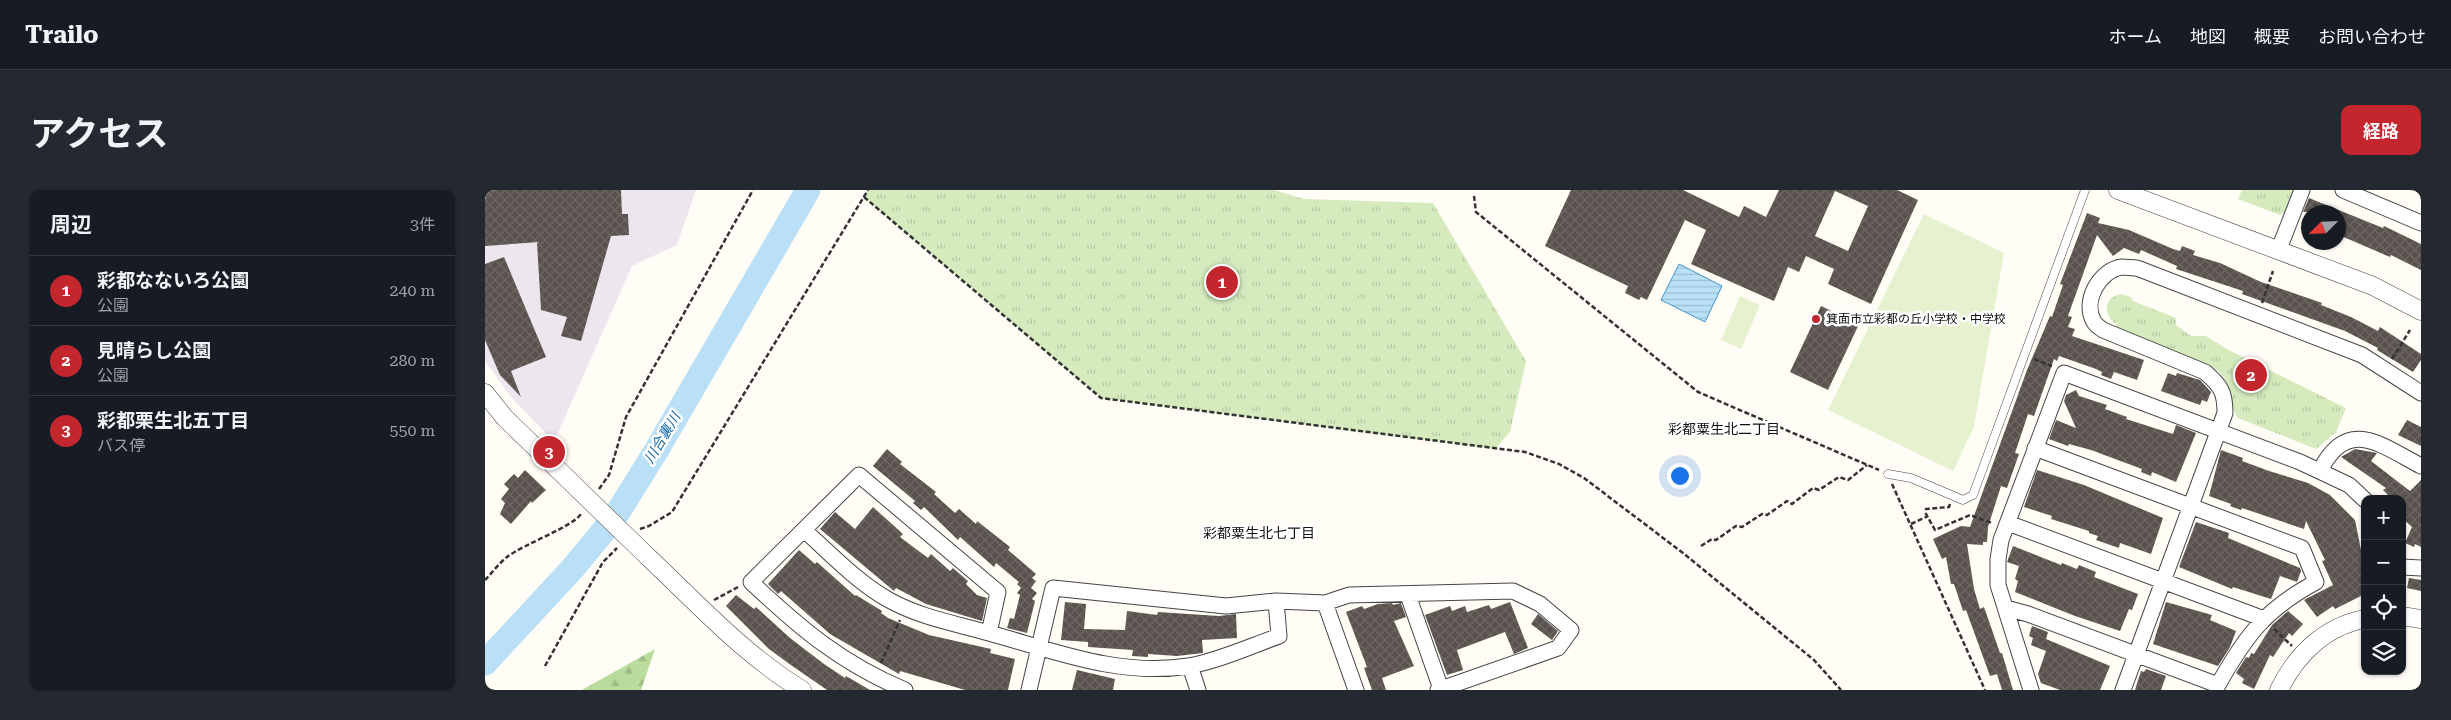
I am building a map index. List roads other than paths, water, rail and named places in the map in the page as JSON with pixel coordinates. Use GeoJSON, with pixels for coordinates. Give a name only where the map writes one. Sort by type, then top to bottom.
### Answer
{"type":"FeatureCollection","features":[{"type":"Feature","properties":{"kind":"street"},"geometry":{"type":"LineString","coordinates":[[2118,190],[2279,249],[2373,286],[2421,312]]}},
{"type":"Feature","properties":{"kind":"street"},"geometry":{"type":"LineString","coordinates":[[2279,249],[2301,190]]}},
{"type":"Feature","properties":{"kind":"street"},"geometry":{"type":"LineString","coordinates":[[2343,190],[2421,223]]}},
{"type":"Feature","properties":{"kind":"street"},"geometry":{"type":"LineString","coordinates":[[2123,690],[2225,413],[2225,396],[2217,382],[2205,372],[2103,330],[2093,321],[2091,305],[2094,287],[2105,275],[2120,267],[2137,268],[2362,355],[2421,393]]}},
{"type":"Feature","properties":{"kind":"street"},"geometry":{"type":"LineString","coordinates":[[2031,690],[1998,585],[1998,559],[2006,526],[2064,373],[2218,430],[2320,471],[2349,485],[2361,496]]}},
{"type":"Feature","properties":{"kind":"street"},"geometry":{"type":"LineString","coordinates":[[485,393],[504,417],[738,642],[776,674],[801,690]]}},
{"type":"Feature","properties":{"kind":"street"},"geometry":{"type":"LineString","coordinates":[[2320,471],[2328,454],[2341,444],[2357,438],[2375,442],[2421,466]]}},
{"type":"Feature","properties":{"kind":"street"},"geometry":{"type":"LineString","coordinates":[[2005,608],[2028,614],[2135,656],[2218,685],[2251,631],[2267,622],[2296,593],[2317,582],[2303,548],[2035,448]]}},
{"type":"Feature","properties":{"kind":"street"},"geometry":{"type":"LineString","coordinates":[[905,690],[875,677],[825,647],[790,620],[751,582],[859,475],[998,592],[989,633]]}},
{"type":"Feature","properties":{"kind":"street"},"geometry":{"type":"LineString","coordinates":[[2006,526],[2163,581],[2267,622]]}},
{"type":"Feature","properties":{"kind":"street"},"geometry":{"type":"LineString","coordinates":[[804,530],[860,579],[888,599],[925,617],[989,633],[1039,649],[1133,669],[1190,666],[1279,636],[1276,601]]}},
{"type":"Feature","properties":{"kind":"street"},"geometry":{"type":"LineString","coordinates":[[2406,567],[2421,568]]}},
{"type":"Feature","properties":{"kind":"street"},"geometry":{"type":"LineString","coordinates":[[1029,690],[1053,588],[1226,606],[1276,601],[1325,603],[1349,595],[1513,591],[1540,604],[1571,630],[1558,648],[1440,690],[1408,594]]}},
{"type":"Feature","properties":{"kind":"street"},"geometry":{"type":"LineString","coordinates":[[1325,603],[1356,690]]}},
{"type":"Feature","properties":{"kind":"street"},"geometry":{"type":"LineString","coordinates":[[2406,617],[2421,619]]}},
{"type":"Feature","properties":{"kind":"street"},"geometry":{"type":"LineString","coordinates":[[2279,690],[2291,668],[2320,638],[2338,627],[2361,620]]}},
{"type":"Feature","properties":{"kind":"street"},"geometry":{"type":"LineString","coordinates":[[1190,666],[1198,690]]}},
{"type":"Feature","properties":{"kind":"lane"},"geometry":{"type":"LineString","coordinates":[[1887,474],[1911,478],[1963,500],[1973,495],[2085,190]]}},
{"type":"Feature","properties":{"kind":"water"},"geometry":{"type":"Polygon","coordinates":[[[1679,264],[1722,286],[1705,322],[1661,300],[1679,264]]]}},
{"type":"Feature","properties":{"kind":"waterway","name":"川合裏川"},"geometry":{"type":"LineString","coordinates":[[485,663],[573,568],[615,517],[656,451],[808,190]]}},
{"type":"Feature","properties":{"kind":"place","name":"彩都なないろ公園"},"geometry":{"type":"Point","coordinates":[1222,282]}},
{"type":"Feature","properties":{"kind":"place","name":"箕面市立彩都の丘小学校・中学校"},"geometry":{"type":"Point","coordinates":[1816,319]}},
{"type":"Feature","properties":{"kind":"place","name":"見晴らし公園"},"geometry":{"type":"Point","coordinates":[2251,375]}},
{"type":"Feature","properties":{"kind":"place","name":"彩都栗生北五丁目"},"geometry":{"type":"Point","coordinates":[549,452]}},
{"type":"Feature","properties":{"kind":"district","name":"彩都粟生北二丁目"},"geometry":{"type":"Point","coordinates":[1724,429]}},
{"type":"Feature","properties":{"kind":"district","name":"彩都粟生北七丁目"},"geometry":{"type":"Point","coordinates":[1259,533]}}]}
